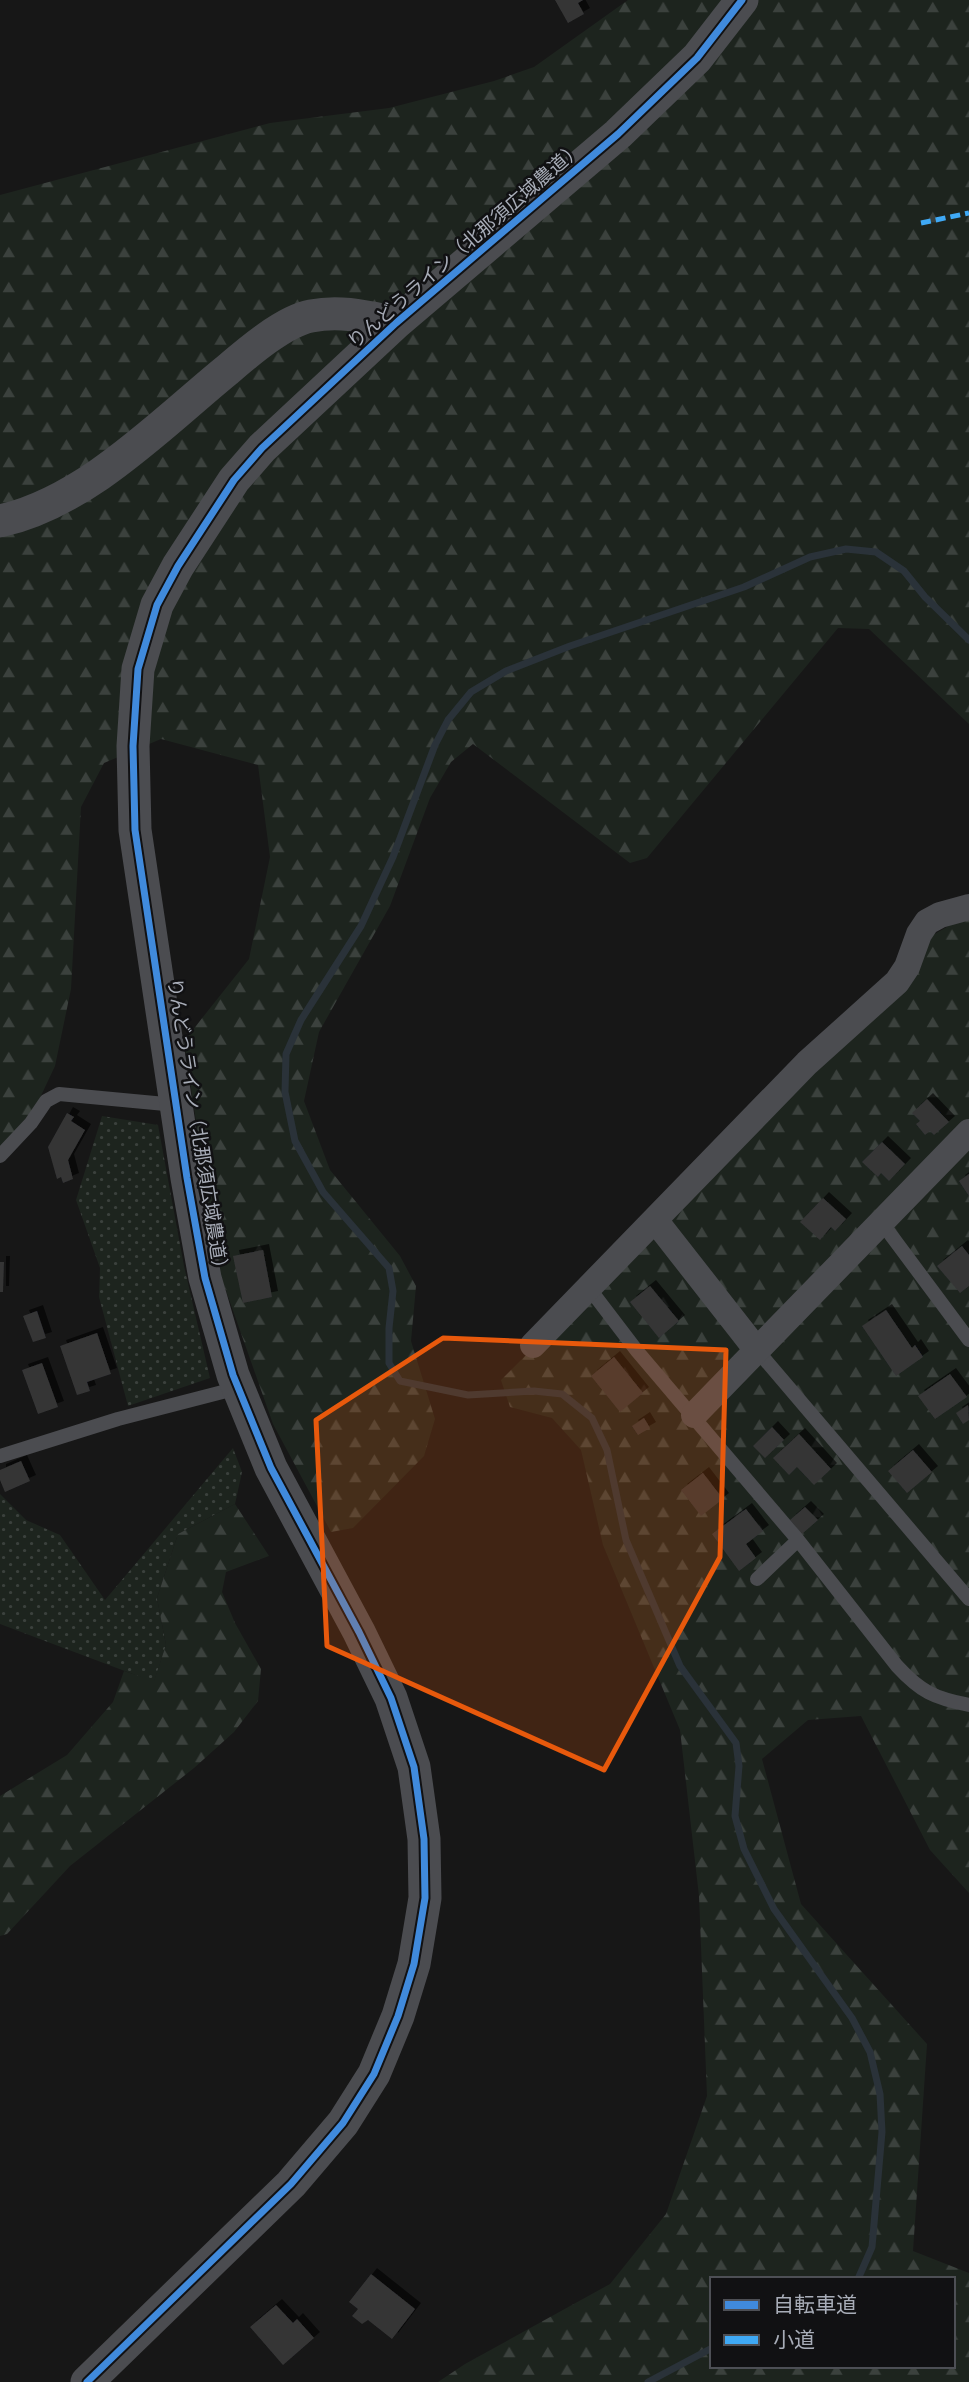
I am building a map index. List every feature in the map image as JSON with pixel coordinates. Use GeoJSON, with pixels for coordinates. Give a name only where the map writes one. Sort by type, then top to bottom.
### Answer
{"type":"FeatureCollection","features":[{"type":"Feature","properties":{"kind":"street","name":"りんどうライン（北那須広域農道）"},"geometry":{"type":"LineString","coordinates":[[87,2382],[291,2184],[343,2123],[374,2074],[398,2016],[414,1964],[425,1898],[424,1839],[414,1767],[391,1698],[359,1632],[271,1468],[238,1388],[205,1278],[135,831],[133,746],[138,669],[157,605],[178,566],[234,480],[262,448],[396,323],[618,134],[697,58],[741,0]]}},
{"type":"Feature","properties":{"kind":"street"},"geometry":{"type":"LineString","coordinates":[[0,520],[17,517],[76,489],[121,457],[262,340],[308,316],[346,312],[396,323]]}},
{"type":"Feature","properties":{"kind":"street"},"geometry":{"type":"LineString","coordinates":[[533,1345],[807,1063],[897,982],[907,967],[919,934],[927,922],[940,915],[969,907]]}},
{"type":"Feature","properties":{"kind":"street"},"geometry":{"type":"LineString","coordinates":[[694,1415],[969,1132]]}},
{"type":"Feature","properties":{"kind":"street"},"geometry":{"type":"LineString","coordinates":[[654,1220],[756,1349]]}},
{"type":"Feature","properties":{"kind":"lane"},"geometry":{"type":"LineString","coordinates":[[0,1156],[31,1124],[46,1101],[59,1094],[176,1105]]}},
{"type":"Feature","properties":{"kind":"lane"},"geometry":{"type":"LineString","coordinates":[[882,1223],[969,1340]]}},
{"type":"Feature","properties":{"kind":"lane"},"geometry":{"type":"LineString","coordinates":[[589,1288],[637,1350],[798,1540],[897,1666],[915,1685],[942,1700],[969,1705]]}},
{"type":"Feature","properties":{"kind":"lane"},"geometry":{"type":"LineString","coordinates":[[756,1349],[969,1599]]}},
{"type":"Feature","properties":{"kind":"lane"},"geometry":{"type":"LineString","coordinates":[[0,1457],[118,1419],[238,1388]]}},
{"type":"Feature","properties":{"kind":"lane"},"geometry":{"type":"LineString","coordinates":[[757,1579],[798,1540]]}},
{"type":"Feature","properties":{"kind":"highlighted area"},"geometry":{"type":"Polygon","coordinates":[[[443,1338],[726,1350],[720,1557],[604,1770],[327,1646],[316,1420],[443,1338]]]}},
{"type":"Feature","properties":{"kind":"green space"},"geometry":{"type":"Polygon","coordinates":[[[628,0],[969,0],[969,724],[869,629],[838,628],[647,858],[630,863],[473,744],[451,762],[430,798],[390,906],[319,1032],[304,1101],[330,1170],[400,1256],[416,1286],[411,1341],[435,1419],[424,1456],[353,1528],[331,1532],[273,1424],[218,1268],[184,1041],[249,959],[270,857],[258,765],[161,739],[104,763],[81,807],[71,989],[55,1066],[21,1138],[0,1160],[0,195],[270,123],[389,108],[494,81],[534,67],[628,0]]]}},
{"type":"Feature","properties":{"kind":"green space"},"geometry":{"type":"Polygon","coordinates":[[[969,919],[969,1893],[930,1850],[861,1716],[808,1720],[762,1759],[801,1904],[927,2044],[913,2251],[969,2273],[969,2382],[438,2382],[465,2364],[610,2284],[666,2214],[707,2096],[699,1896],[680,1730],[603,1545],[581,1450],[552,1418],[510,1407],[501,1380],[824,1058],[933,935],[952,924],[969,919]]]}},
{"type":"Feature","properties":{"kind":"green space"},"geometry":{"type":"Polygon","coordinates":[[[102,1116],[158,1125],[184,1266],[210,1378],[128,1406],[99,1297],[100,1268],[76,1200],[102,1116]]]}},
{"type":"Feature","properties":{"kind":"green space"},"geometry":{"type":"Polygon","coordinates":[[[233,1448],[242,1472],[235,1504],[178,1534],[157,1598],[166,1645],[154,1682],[0,1624],[0,1494],[26,1520],[60,1535],[105,1600],[233,1448]]]}},
{"type":"Feature","properties":{"kind":"green space"},"geometry":{"type":"Polygon","coordinates":[[[235,1504],[269,1556],[226,1572],[222,1592],[235,1623],[261,1669],[258,1701],[234,1732],[194,1768],[70,1866],[7,1934],[0,1936],[0,1796],[67,1755],[113,1702],[124,1671],[154,1681],[166,1645],[157,1598],[178,1534],[235,1504]]]}},
{"type":"Feature","properties":{"kind":"building"},"geometry":{"type":"Polygon","coordinates":[[[555,0],[583,0],[578,3],[584,14],[568,23],[555,0]]]}},
{"type":"Feature","properties":{"kind":"building"},"geometry":{"type":"Polygon","coordinates":[[[927,1099],[949,1122],[934,1135],[930,1131],[925,1135],[916,1124],[920,1121],[912,1113],[927,1099]]]}},
{"type":"Feature","properties":{"kind":"building"},"geometry":{"type":"Polygon","coordinates":[[[67,1113],[74,1117],[71,1121],[85,1130],[68,1160],[73,1179],[63,1183],[61,1177],[57,1179],[48,1147],[67,1113]]]}},
{"type":"Feature","properties":{"kind":"building"},"geometry":{"type":"Polygon","coordinates":[[[882,1142],[905,1164],[889,1181],[881,1173],[878,1177],[862,1162],[882,1142]]]}},
{"type":"Feature","properties":{"kind":"building"},"geometry":{"type":"Polygon","coordinates":[[[969,1174],[969,1196],[959,1181],[969,1174]]]}},
{"type":"Feature","properties":{"kind":"building"},"geometry":{"type":"Polygon","coordinates":[[[823,1198],[846,1219],[835,1231],[831,1227],[820,1240],[800,1222],[823,1198]]]}},
{"type":"Feature","properties":{"kind":"building"},"geometry":{"type":"Polygon","coordinates":[[[962,1246],[969,1255],[969,1286],[960,1293],[937,1266],[962,1246]]]}},
{"type":"Feature","properties":{"kind":"building"},"geometry":{"type":"Polygon","coordinates":[[[263,1250],[272,1297],[243,1303],[233,1256],[263,1250]]]}},
{"type":"Feature","properties":{"kind":"building"},"geometry":{"type":"Polygon","coordinates":[[[0,1262],[4,1262],[3,1292],[0,1292],[0,1262]]]}},
{"type":"Feature","properties":{"kind":"building"},"geometry":{"type":"Polygon","coordinates":[[[650,1286],[679,1321],[659,1338],[630,1302],[650,1286]]]}},
{"type":"Feature","properties":{"kind":"building"},"geometry":{"type":"Polygon","coordinates":[[[886,1310],[912,1348],[915,1345],[923,1357],[896,1376],[862,1326],[886,1310]]]}},
{"type":"Feature","properties":{"kind":"building"},"geometry":{"type":"Polygon","coordinates":[[[37,1311],[46,1338],[33,1342],[23,1316],[37,1311]]]}},
{"type":"Feature","properties":{"kind":"building"},"geometry":{"type":"Polygon","coordinates":[[[97,1333],[111,1374],[87,1382],[90,1391],[77,1395],[60,1346],[97,1333]]]}},
{"type":"Feature","properties":{"kind":"building"},"geometry":{"type":"Polygon","coordinates":[[[614,1357],[643,1393],[620,1412],[591,1376],[614,1357]]]}},
{"type":"Feature","properties":{"kind":"building"},"geometry":{"type":"Polygon","coordinates":[[[42,1363],[58,1407],[38,1414],[22,1370],[42,1363]]]}},
{"type":"Feature","properties":{"kind":"building"},"geometry":{"type":"Polygon","coordinates":[[[950,1374],[967,1397],[935,1419],[918,1396],[950,1374]]]}},
{"type":"Feature","properties":{"kind":"building"},"geometry":{"type":"Polygon","coordinates":[[[968,1405],[969,1420],[963,1424],[956,1413],[968,1405]]]}},
{"type":"Feature","properties":{"kind":"building"},"geometry":{"type":"Polygon","coordinates":[[[644,1418],[650,1428],[638,1435],[632,1426],[644,1418]]]}},
{"type":"Feature","properties":{"kind":"building"},"geometry":{"type":"Polygon","coordinates":[[[772,1427],[784,1440],[765,1458],[753,1446],[772,1427]]]}},
{"type":"Feature","properties":{"kind":"building"},"geometry":{"type":"Polygon","coordinates":[[[799,1434],[831,1469],[814,1485],[797,1467],[789,1475],[773,1458],[799,1434]]]}},
{"type":"Feature","properties":{"kind":"building"},"geometry":{"type":"Polygon","coordinates":[[[913,1450],[932,1472],[907,1493],[888,1471],[913,1450]]]}},
{"type":"Feature","properties":{"kind":"building"},"geometry":{"type":"Polygon","coordinates":[[[21,1461],[30,1481],[5,1492],[0,1480],[0,1470],[21,1461]]]}},
{"type":"Feature","properties":{"kind":"building"},"geometry":{"type":"Polygon","coordinates":[[[703,1473],[723,1499],[701,1516],[681,1490],[703,1473]]]}},
{"type":"Feature","properties":{"kind":"building"},"geometry":{"type":"Polygon","coordinates":[[[805,1507],[818,1520],[802,1534],[790,1520],[805,1507]]]}},
{"type":"Feature","properties":{"kind":"building"},"geometry":{"type":"Polygon","coordinates":[[[746,1509],[763,1531],[746,1544],[756,1558],[739,1571],[712,1534],[746,1509]]]}},
{"type":"Feature","properties":{"kind":"building"},"geometry":{"type":"Polygon","coordinates":[[[371,2274],[415,2309],[392,2339],[368,2320],[362,2324],[352,2316],[358,2309],[349,2302],[371,2274]]]}},
{"type":"Feature","properties":{"kind":"building"},"geometry":{"type":"Polygon","coordinates":[[[276,2305],[293,2323],[297,2319],[314,2338],[283,2365],[250,2327],[276,2305]]]}},
{"type":"Feature","properties":{"kind":"waterway"},"geometry":{"type":"LineString","coordinates":[[859,2277],[872,2247],[882,2132],[880,2094],[870,2052],[852,2018],[774,1909],[744,1849],[735,1816],[739,1766],[736,1743],[680,1666],[626,1540],[607,1450],[592,1418],[562,1394],[534,1391],[468,1395],[400,1381],[389,1363],[393,1291],[389,1268],[323,1192],[295,1141],[285,1092],[286,1054],[301,1020],[361,926],[393,857],[435,745],[448,720],[471,692],[506,671],[570,646],[744,587],[810,557],[846,549],[876,552],[904,571],[925,597],[969,640]]}},
{"type":"Feature","properties":{"kind":"waterway"},"geometry":{"type":"LineString","coordinates":[[648,2382],[710,2349]]}},
{"type":"Feature","properties":{"kind":"marked path"},"geometry":{"type":"LineString","coordinates":[[921,223],[969,213]]}},
{"type":"Feature","properties":{"kind":"cycle path"},"geometry":{"type":"LineString","coordinates":[[87,2382],[291,2184],[343,2123],[374,2074],[398,2016],[414,1964],[425,1898],[424,1839],[414,1767],[391,1698],[359,1632],[271,1468],[233,1375],[205,1278],[187,1178],[135,830],[133,746],[138,669],[157,605],[178,566],[234,480],[262,448],[396,323],[618,134],[697,58],[742,0]]}}]}
